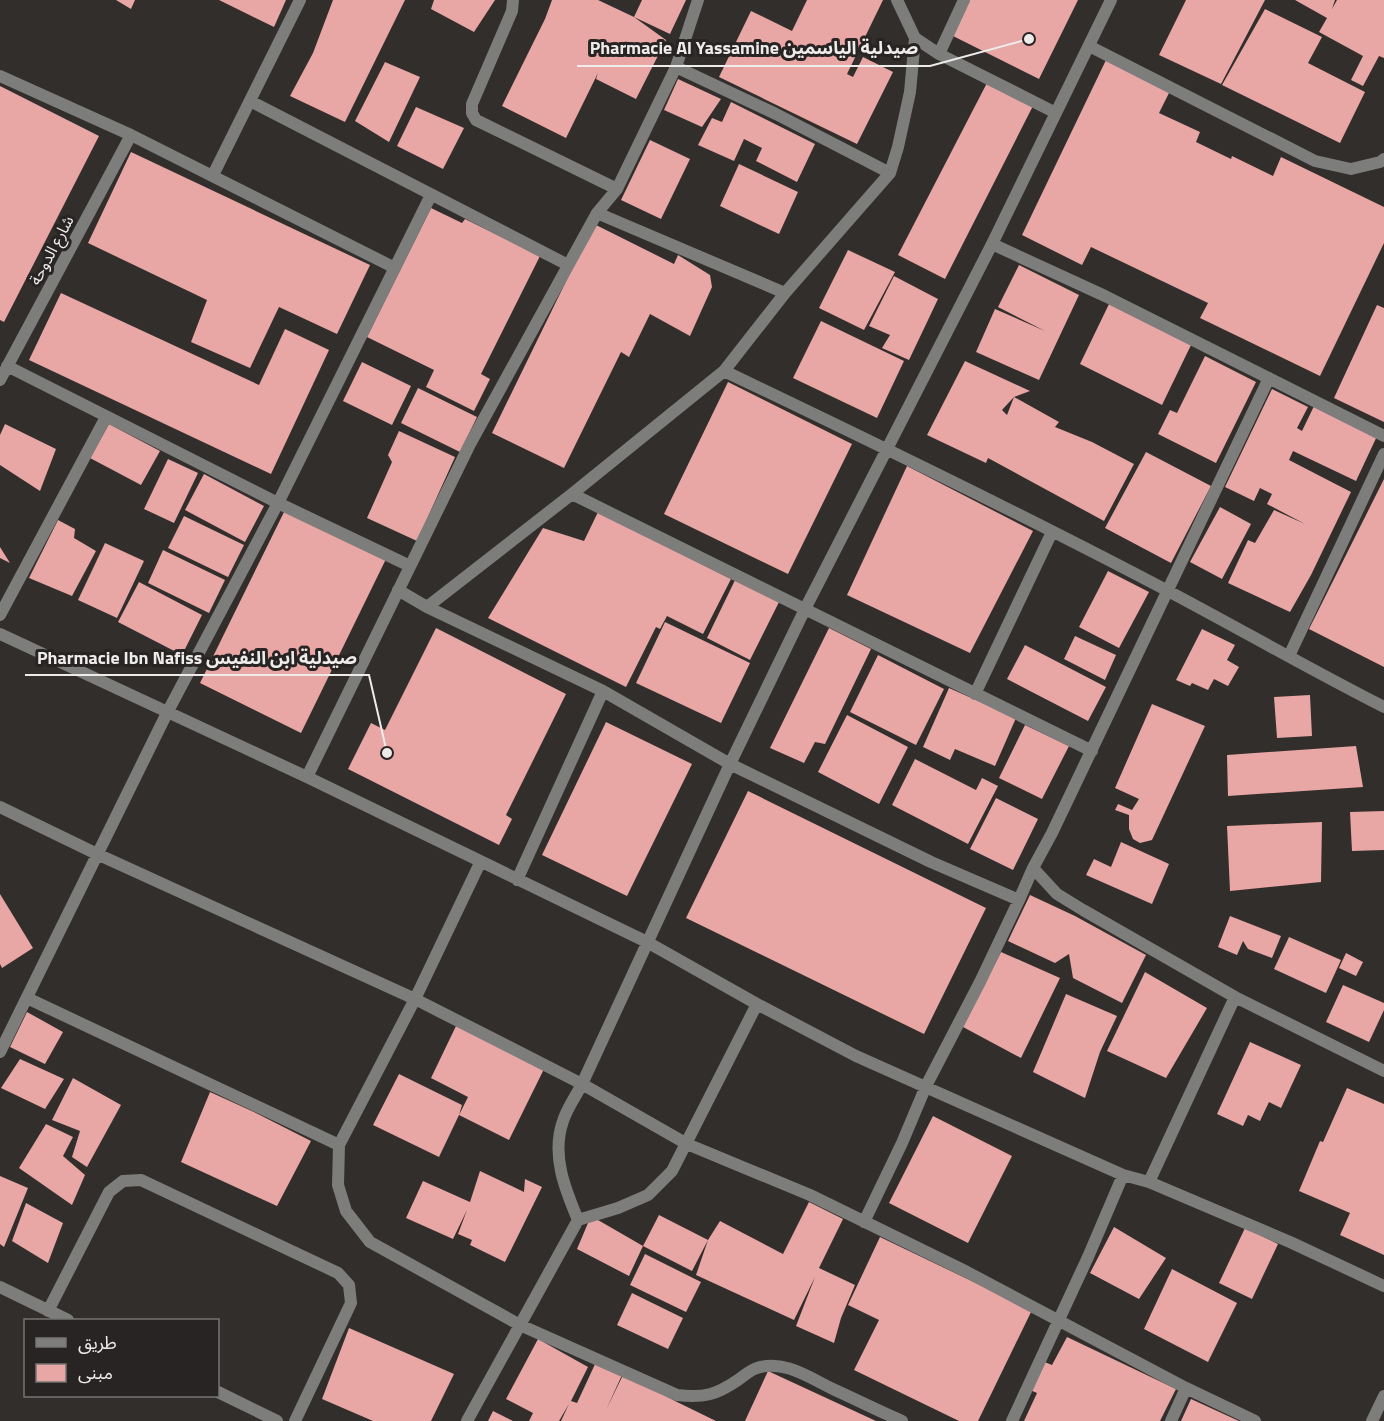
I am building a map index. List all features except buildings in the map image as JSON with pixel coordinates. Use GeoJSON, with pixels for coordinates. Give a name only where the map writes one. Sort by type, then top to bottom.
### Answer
{"type":"FeatureCollection","features":[{"type":"Feature","properties":{"kind":"street"},"geometry":{"type":"LineString","coordinates":[[213,175],[300,0]]}},
{"type":"Feature","properties":{"kind":"street"},"geometry":{"type":"LineString","coordinates":[[513,0],[512,11],[472,104],[472,113],[476,120],[617,189]]}},
{"type":"Feature","properties":{"kind":"street"},"geometry":{"type":"LineString","coordinates":[[307,777],[470,444],[597,213],[617,189],[676,67],[698,0]]}},
{"type":"Feature","properties":{"kind":"street"},"geometry":{"type":"LineString","coordinates":[[427,607],[724,371],[785,294],[890,172],[910,92],[915,38],[897,0]]}},
{"type":"Feature","properties":{"kind":"street"},"geometry":{"type":"LineString","coordinates":[[939,54],[964,0]]}},
{"type":"Feature","properties":{"kind":"street"},"geometry":{"type":"LineString","coordinates":[[578,1220],[564,1184],[558,1149],[563,1121],[805,609],[993,244],[1111,0]]}},
{"type":"Feature","properties":{"kind":"street"},"geometry":{"type":"LineString","coordinates":[[915,38],[939,54],[1056,113]]}},
{"type":"Feature","properties":{"kind":"street"},"geometry":{"type":"LineString","coordinates":[[1089,46],[1315,161],[1352,169],[1384,159]]}},
{"type":"Feature","properties":{"kind":"street"},"geometry":{"type":"LineString","coordinates":[[676,67],[776,114],[890,172]]}},
{"type":"Feature","properties":{"kind":"street"},"geometry":{"type":"LineString","coordinates":[[0,76],[213,175],[395,268]]}},
{"type":"Feature","properties":{"kind":"street"},"geometry":{"type":"LineString","coordinates":[[250,100],[568,265]]}},
{"type":"Feature","properties":{"kind":"street","name":"شارع الدوحة"},"geometry":{"type":"LineString","coordinates":[[0,380],[130,135]]}},
{"type":"Feature","properties":{"kind":"street"},"geometry":{"type":"LineString","coordinates":[[0,1052],[167,713],[278,503],[431,195]]}},
{"type":"Feature","properties":{"kind":"street"},"geometry":{"type":"LineString","coordinates":[[597,213],[785,294]]}},
{"type":"Feature","properties":{"kind":"street"},"geometry":{"type":"LineString","coordinates":[[993,244],[1105,296],[1384,436]]}},
{"type":"Feature","properties":{"kind":"street"},"geometry":{"type":"LineString","coordinates":[[7,366],[278,503],[410,566]]}},
{"type":"Feature","properties":{"kind":"street"},"geometry":{"type":"LineString","coordinates":[[724,371],[887,449],[1167,590],[1384,707]]}},
{"type":"Feature","properties":{"kind":"street"},"geometry":{"type":"LineString","coordinates":[[864,1222],[902,1143],[926,1086],[1019,900],[1032,868],[1052,833],[1092,751],[1269,378]]}},
{"type":"Feature","properties":{"kind":"street"},"geometry":{"type":"LineString","coordinates":[[0,615],[106,417]]}},
{"type":"Feature","properties":{"kind":"street"},"geometry":{"type":"LineString","coordinates":[[1289,656],[1384,454]]}},
{"type":"Feature","properties":{"kind":"street"},"geometry":{"type":"LineString","coordinates":[[572,494],[1092,751]]}},
{"type":"Feature","properties":{"kind":"street"},"geometry":{"type":"LineString","coordinates":[[975,694],[1052,532]]}},
{"type":"Feature","properties":{"kind":"street"},"geometry":{"type":"LineString","coordinates":[[398,590],[427,607],[603,691],[730,764],[940,866],[1019,900]]}},
{"type":"Feature","properties":{"kind":"street"},"geometry":{"type":"LineString","coordinates":[[0,634],[307,777],[647,942],[856,1056],[1123,1174],[1149,1182],[1290,1242],[1384,1286]]}},
{"type":"Feature","properties":{"kind":"street"},"geometry":{"type":"LineString","coordinates":[[517,880],[603,691]]}},
{"type":"Feature","properties":{"kind":"street"},"geometry":{"type":"LineString","coordinates":[[0,807],[97,854],[415,999],[582,1084],[687,1144],[810,1195],[968,1272],[1186,1388],[1255,1421]]}},
{"type":"Feature","properties":{"kind":"street"},"geometry":{"type":"LineString","coordinates":[[480,862],[415,999],[339,1144],[338,1185],[345,1211],[370,1242],[520,1325],[677,1395],[698,1397],[717,1393],[755,1368],[768,1365],[784,1367],[806,1375],[902,1421]]}},
{"type":"Feature","properties":{"kind":"street"},"geometry":{"type":"LineString","coordinates":[[1032,868],[1057,894],[1235,997],[1384,1071]]}},
{"type":"Feature","properties":{"kind":"street"},"geometry":{"type":"LineString","coordinates":[[1149,1182],[1235,997]]}},
{"type":"Feature","properties":{"kind":"street"},"geometry":{"type":"LineString","coordinates":[[27,998],[339,1144]]}},
{"type":"Feature","properties":{"kind":"street"},"geometry":{"type":"LineString","coordinates":[[467,1421],[578,1220],[618,1208],[648,1195],[672,1171],[757,1004]]}},
{"type":"Feature","properties":{"kind":"street"},"geometry":{"type":"LineString","coordinates":[[1012,1421],[1088,1257],[1123,1174]]}},
{"type":"Feature","properties":{"kind":"street"},"geometry":{"type":"LineString","coordinates":[[48,1311],[109,1192],[123,1181],[141,1180],[338,1273],[349,1285],[351,1303],[295,1421]]}},
{"type":"Feature","properties":{"kind":"street"},"geometry":{"type":"LineString","coordinates":[[0,1287],[66,1319]]}},
{"type":"Feature","properties":{"kind":"street"},"geometry":{"type":"LineString","coordinates":[[1171,1421],[1186,1388]]}},
{"type":"Feature","properties":{"kind":"street"},"geometry":{"type":"LineString","coordinates":[[219,1392],[277,1421]]}},
{"type":"Feature","properties":{"kind":"street"},"geometry":{"type":"LineString","coordinates":[[1372,1421],[1384,1396]]}},
{"type":"Feature","properties":{"kind":"place","name":"Pharmacie Al Yassamine صيدلية الياسمين"},"geometry":{"type":"Point","coordinates":[1029,39]}},
{"type":"Feature","properties":{"kind":"place","name":"Pharmacie Ibn Nafiss صيدلية ابن النفيس"},"geometry":{"type":"Point","coordinates":[387,753]}}]}
